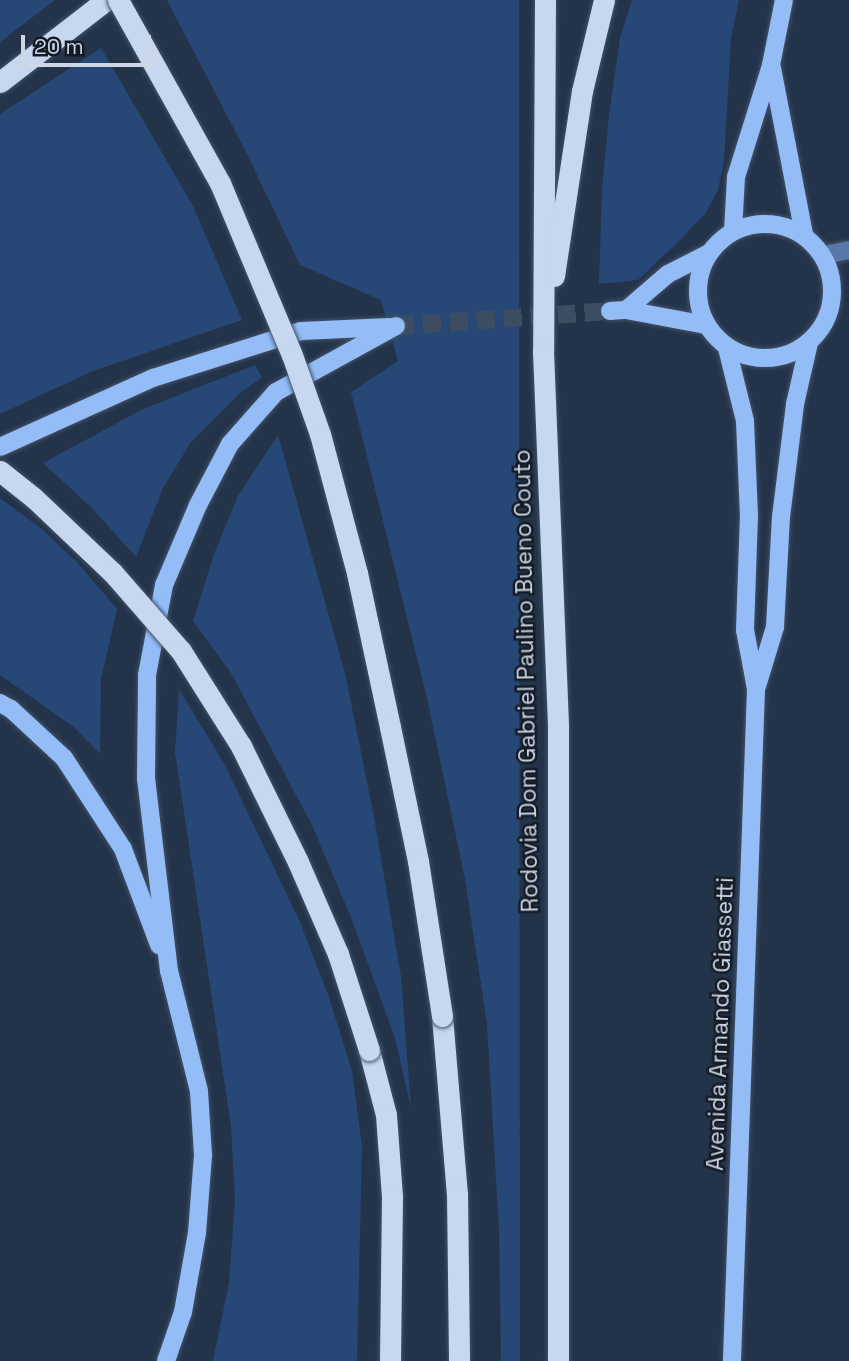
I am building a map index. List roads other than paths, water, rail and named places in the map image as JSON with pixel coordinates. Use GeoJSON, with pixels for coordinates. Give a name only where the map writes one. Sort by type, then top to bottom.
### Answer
{"type":"FeatureCollection","features":[{"type":"Feature","properties":{"kind":"highway"},"geometry":{"type":"LineString","coordinates":[[0,82],[106,0]]}},
{"type":"Feature","properties":{"kind":"highway"},"geometry":{"type":"LineString","coordinates":[[118,0],[220,183],[292,355],[320,434],[357,573],[418,861],[442,1016],[457,1193],[458,1361]]}},
{"type":"Feature","properties":{"kind":"highway","name":"Rodovia Dom Gabriel Paulino Bueno Couto"},"geometry":{"type":"LineString","coordinates":[[545,0],[543,351],[558,726],[558,1361]]}},
{"type":"Feature","properties":{"kind":"highway"},"geometry":{"type":"LineString","coordinates":[[543,351],[582,91],[604,0]]}},
{"type":"Feature","properties":{"kind":"highway"},"geometry":{"type":"LineString","coordinates":[[0,471],[34,498],[113,573],[181,651],[241,746],[298,862],[338,954],[369,1050],[386,1115],[392,1196],[390,1361]]}},
{"type":"Feature","properties":{"kind":"main road"},"geometry":{"type":"LineString","coordinates":[[733,231],[736,177],[771,65],[784,0]]}},
{"type":"Feature","properties":{"kind":"main road"},"geometry":{"type":"LineString","coordinates":[[771,65],[804,234]]}},
{"type":"Feature","properties":{"kind":"main road"},"geometry":{"type":"LineString","coordinates":[[706,325],[618,311],[668,275],[707,254],[733,231],[756,222],[781,224],[804,234],[824,255],[833,283],[830,312],[809,343],[783,356],[755,358],[727,348],[706,325],[697,301],[698,277],[707,254]]}},
{"type":"Feature","properties":{"kind":"main road"},"geometry":{"type":"LineString","coordinates":[[0,447],[153,378],[301,331],[396,327],[276,392],[230,444],[198,505],[164,585],[147,675],[146,779],[169,971]]}},
{"type":"Feature","properties":{"kind":"main road","name":"Avenida Armando Giassetti"},"geometry":{"type":"LineString","coordinates":[[756,690],[775,626],[781,517],[795,404],[809,343]]}},
{"type":"Feature","properties":{"kind":"main road","name":"Avenida Armando Giassetti"},"geometry":{"type":"LineString","coordinates":[[727,348],[745,421],[749,515],[745,630],[756,690],[732,1361]]}},
{"type":"Feature","properties":{"kind":"main road"},"geometry":{"type":"LineString","coordinates":[[0,703],[11,709],[64,758],[123,849],[169,971],[199,1091],[203,1155],[197,1233],[183,1312],[166,1361]]}},
{"type":"Feature","properties":{"kind":"street"},"geometry":{"type":"LineString","coordinates":[[824,255],[849,250]]}},
{"type":"Feature","properties":{"kind":"tunnel"},"geometry":{"type":"LineString","coordinates":[[396,326],[610,311]]}}]}
